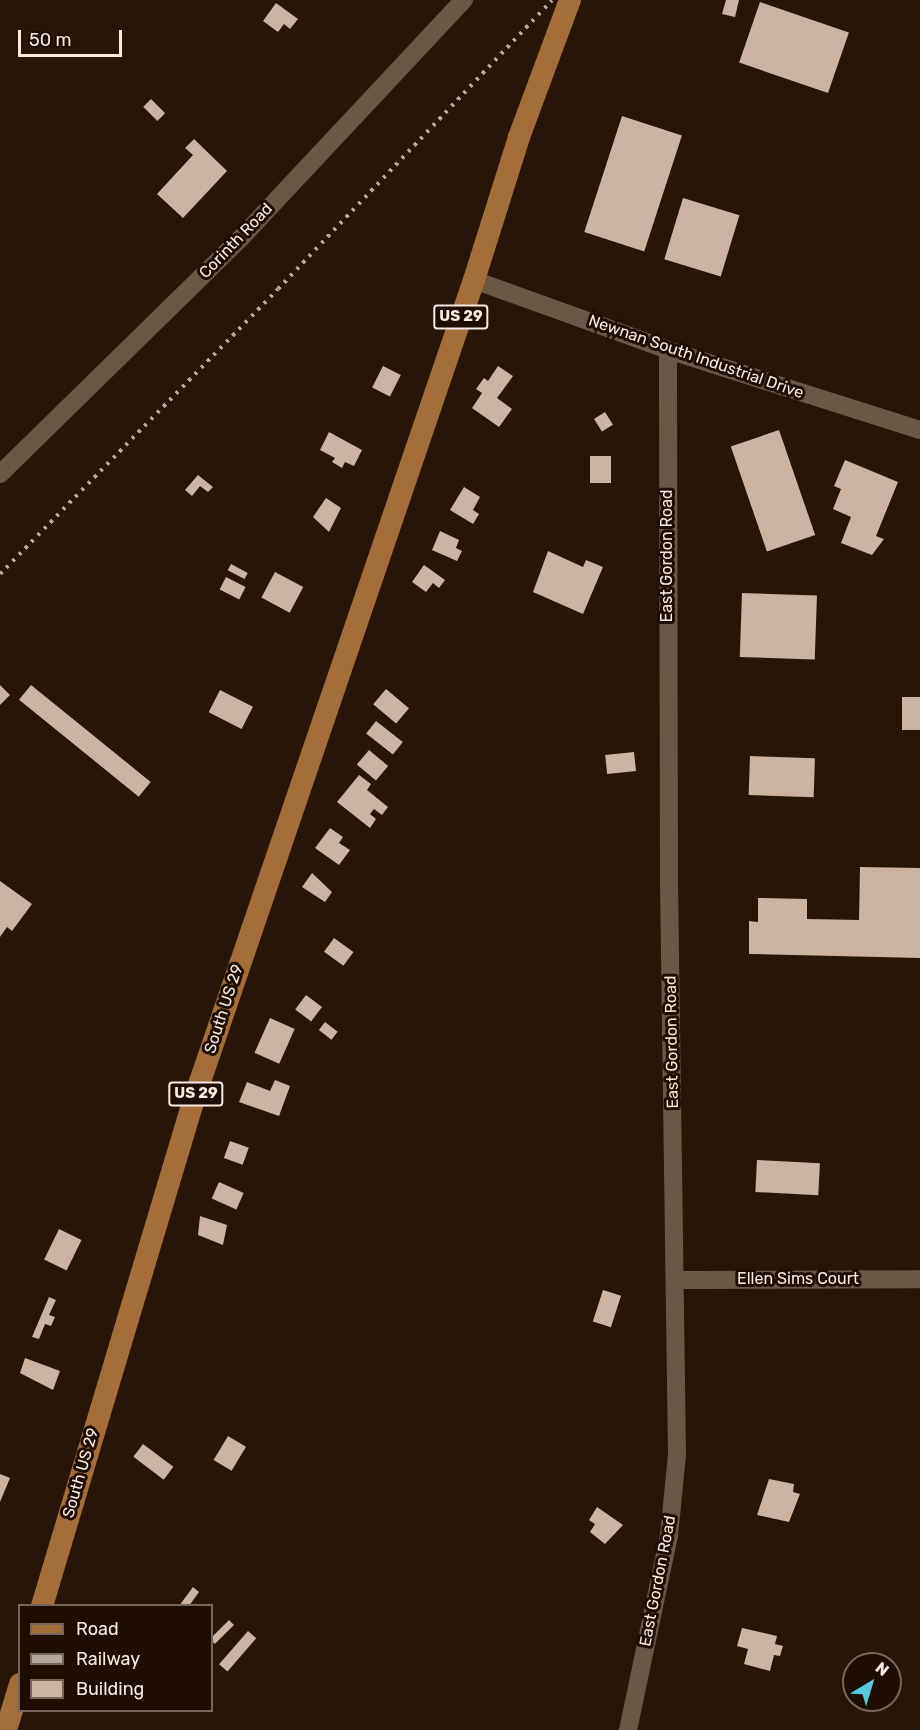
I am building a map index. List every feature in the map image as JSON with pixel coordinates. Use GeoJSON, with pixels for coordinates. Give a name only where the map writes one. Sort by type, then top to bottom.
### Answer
{"type":"FeatureCollection","features":[{"type":"Feature","properties":{"kind":"main road","name":"US 29"},"geometry":{"type":"LineString","coordinates":[[474,280],[519,136],[570,0]]}},
{"type":"Feature","properties":{"kind":"main road","name":"South US 29"},"geometry":{"type":"LineString","coordinates":[[42,1604],[193,1102],[474,280]]}},
{"type":"Feature","properties":{"kind":"main road"},"geometry":{"type":"LineString","coordinates":[[6,1730],[18,1691]]}},
{"type":"Feature","properties":{"kind":"street","name":"Corinth Road"},"geometry":{"type":"LineString","coordinates":[[0,474],[240,239],[464,0]]}},
{"type":"Feature","properties":{"kind":"street","name":"Newnan South Industrial Drive"},"geometry":{"type":"LineString","coordinates":[[474,280],[668,350],[920,430]]}},
{"type":"Feature","properties":{"kind":"street","name":"East Gordon Road"},"geometry":{"type":"LineString","coordinates":[[628,1730],[669,1536],[677,1454],[669,874],[668,350]]}},
{"type":"Feature","properties":{"kind":"street","name":"Ellen Sims Court"},"geometry":{"type":"LineString","coordinates":[[676,1280],[920,1279]]}},
{"type":"Feature","properties":{"kind":"building"},"geometry":{"type":"Polygon","coordinates":[[[726,0],[739,0],[735,17],[722,14],[726,0]]]}},
{"type":"Feature","properties":{"kind":"building"},"geometry":{"type":"Polygon","coordinates":[[[760,2],[849,33],[828,93],[739,63],[760,2]]]}},
{"type":"Feature","properties":{"kind":"building"},"geometry":{"type":"Polygon","coordinates":[[[276,3],[298,19],[290,29],[284,24],[278,32],[263,21],[276,3]]]}},
{"type":"Feature","properties":{"kind":"building"},"geometry":{"type":"Polygon","coordinates":[[[151,99],[165,113],[157,121],[143,107],[151,99]]]}},
{"type":"Feature","properties":{"kind":"building"},"geometry":{"type":"Polygon","coordinates":[[[622,116],[682,135],[644,251],[584,232],[622,116]]]}},
{"type":"Feature","properties":{"kind":"building"},"geometry":{"type":"Polygon","coordinates":[[[194,139],[227,171],[183,218],[157,194],[193,155],[185,148],[194,139]]]}},
{"type":"Feature","properties":{"kind":"building"},"geometry":{"type":"Polygon","coordinates":[[[683,198],[739,215],[721,276],[664,259],[683,198]]]}},
{"type":"Feature","properties":{"kind":"building"},"geometry":{"type":"Polygon","coordinates":[[[383,366],[401,375],[390,396],[372,387],[383,366]]]}},
{"type":"Feature","properties":{"kind":"building"},"geometry":{"type":"Polygon","coordinates":[[[498,366],[513,376],[497,398],[512,409],[499,427],[472,408],[482,393],[476,389],[484,378],[488,381],[498,366]]]}},
{"type":"Feature","properties":{"kind":"building"},"geometry":{"type":"Polygon","coordinates":[[[605,412],[613,425],[602,432],[594,419],[605,412]]]}},
{"type":"Feature","properties":{"kind":"building"},"geometry":{"type":"Polygon","coordinates":[[[779,430],[815,535],[767,552],[731,447],[779,430]]]}},
{"type":"Feature","properties":{"kind":"building"},"geometry":{"type":"Polygon","coordinates":[[[329,432],[362,450],[354,466],[345,462],[342,468],[332,462],[335,458],[320,450],[329,432]]]}},
{"type":"Feature","properties":{"kind":"building"},"geometry":{"type":"Polygon","coordinates":[[[590,456],[611,456],[611,483],[590,483],[590,456]]]}},
{"type":"Feature","properties":{"kind":"building"},"geometry":{"type":"Polygon","coordinates":[[[845,460],[898,482],[876,536],[884,539],[872,555],[841,543],[851,517],[833,509],[841,489],[834,486],[845,460]]]}},
{"type":"Feature","properties":{"kind":"building"},"geometry":{"type":"Polygon","coordinates":[[[198,475],[213,487],[208,492],[200,486],[192,496],[185,490],[198,475]]]}},
{"type":"Feature","properties":{"kind":"building"},"geometry":{"type":"Polygon","coordinates":[[[464,487],[480,497],[473,510],[479,514],[473,524],[450,510],[464,487]]]}},
{"type":"Feature","properties":{"kind":"building"},"geometry":{"type":"Polygon","coordinates":[[[326,498],[341,508],[329,532],[313,517],[326,498]]]}},
{"type":"Feature","properties":{"kind":"building"},"geometry":{"type":"Polygon","coordinates":[[[440,531],[459,540],[456,548],[462,551],[457,561],[432,550],[440,531]]]}},
{"type":"Feature","properties":{"kind":"building"},"geometry":{"type":"Polygon","coordinates":[[[548,551],[583,567],[586,560],[603,567],[583,614],[533,592],[548,551]]]}},
{"type":"Feature","properties":{"kind":"building"},"geometry":{"type":"Polygon","coordinates":[[[231,564],[248,573],[244,579],[228,570],[231,564]]]}},
{"type":"Feature","properties":{"kind":"building"},"geometry":{"type":"Polygon","coordinates":[[[424,565],[445,580],[439,588],[433,583],[426,592],[412,582],[424,565]]]}},
{"type":"Feature","properties":{"kind":"building"},"geometry":{"type":"Polygon","coordinates":[[[275,572],[303,587],[290,613],[261,598],[275,572]]]}},
{"type":"Feature","properties":{"kind":"building"},"geometry":{"type":"Polygon","coordinates":[[[226,577],[246,587],[239,599],[220,589],[226,577]]]}},
{"type":"Feature","properties":{"kind":"building"},"geometry":{"type":"Polygon","coordinates":[[[742,593],[817,596],[815,660],[740,657],[742,593]]]}},
{"type":"Feature","properties":{"kind":"building"},"geometry":{"type":"Polygon","coordinates":[[[0,685],[10,695],[0,705],[0,685]]]}},
{"type":"Feature","properties":{"kind":"building"},"geometry":{"type":"Polygon","coordinates":[[[31,685],[151,782],[139,797],[19,700],[31,685]]]}},
{"type":"Feature","properties":{"kind":"building"},"geometry":{"type":"Polygon","coordinates":[[[386,689],[409,708],[396,724],[373,704],[386,689]]]}},
{"type":"Feature","properties":{"kind":"building"},"geometry":{"type":"Polygon","coordinates":[[[220,690],[253,707],[242,729],[209,712],[220,690]]]}},
{"type":"Feature","properties":{"kind":"building"},"geometry":{"type":"Polygon","coordinates":[[[902,697],[920,697],[920,730],[902,730],[902,697]]]}},
{"type":"Feature","properties":{"kind":"building"},"geometry":{"type":"Polygon","coordinates":[[[376,721],[403,742],[393,755],[366,734],[376,721]]]}},
{"type":"Feature","properties":{"kind":"building"},"geometry":{"type":"Polygon","coordinates":[[[369,750],[388,766],[376,781],[357,765],[369,750]]]}},
{"type":"Feature","properties":{"kind":"building"},"geometry":{"type":"Polygon","coordinates":[[[634,752],[636,771],[607,774],[605,755],[634,752]]]}},
{"type":"Feature","properties":{"kind":"building"},"geometry":{"type":"Polygon","coordinates":[[[750,756],[815,758],[814,797],[749,795],[750,756]]]}},
{"type":"Feature","properties":{"kind":"building"},"geometry":{"type":"Polygon","coordinates":[[[359,775],[371,784],[367,790],[388,807],[382,815],[374,809],[370,814],[376,819],[370,828],[337,802],[359,775]]]}},
{"type":"Feature","properties":{"kind":"building"},"geometry":{"type":"Polygon","coordinates":[[[330,828],[343,837],[339,843],[350,850],[339,865],[315,848],[330,828]]]}},
{"type":"Feature","properties":{"kind":"building"},"geometry":{"type":"Polygon","coordinates":[[[860,867],[920,868],[920,958],[749,954],[749,921],[758,922],[758,898],[807,899],[807,919],[859,920],[860,867]]]}},
{"type":"Feature","properties":{"kind":"building"},"geometry":{"type":"Polygon","coordinates":[[[312,873],[332,892],[325,902],[302,887],[312,873]]]}},
{"type":"Feature","properties":{"kind":"building"},"geometry":{"type":"Polygon","coordinates":[[[0,881],[32,904],[12,931],[7,927],[0,937],[0,881]]]}},
{"type":"Feature","properties":{"kind":"building"},"geometry":{"type":"Polygon","coordinates":[[[334,938],[353,952],[343,966],[324,952],[334,938]]]}},
{"type":"Feature","properties":{"kind":"building"},"geometry":{"type":"Polygon","coordinates":[[[306,995],[322,1007],[311,1021],[295,1009],[306,995]]]}},
{"type":"Feature","properties":{"kind":"building"},"geometry":{"type":"Polygon","coordinates":[[[270,1018],[295,1029],[279,1064],[255,1053],[270,1018]]]}},
{"type":"Feature","properties":{"kind":"building"},"geometry":{"type":"Polygon","coordinates":[[[325,1022],[338,1032],[331,1040],[319,1030],[325,1022]]]}},
{"type":"Feature","properties":{"kind":"building"},"geometry":{"type":"Polygon","coordinates":[[[275,1080],[290,1086],[279,1116],[239,1102],[247,1082],[270,1091],[275,1080]]]}},
{"type":"Feature","properties":{"kind":"building"},"geometry":{"type":"Polygon","coordinates":[[[230,1141],[249,1148],[243,1165],[224,1158],[230,1141]]]}},
{"type":"Feature","properties":{"kind":"building"},"geometry":{"type":"Polygon","coordinates":[[[757,1160],[820,1163],[818,1195],[755,1192],[757,1160]]]}},
{"type":"Feature","properties":{"kind":"building"},"geometry":{"type":"Polygon","coordinates":[[[219,1182],[244,1193],[236,1209],[212,1198],[219,1182]]]}},
{"type":"Feature","properties":{"kind":"building"},"geometry":{"type":"Polygon","coordinates":[[[200,1216],[227,1225],[223,1245],[198,1235],[200,1216]]]}},
{"type":"Feature","properties":{"kind":"building"},"geometry":{"type":"Polygon","coordinates":[[[59,1229],[81,1240],[67,1271],[44,1260],[59,1229]]]}},
{"type":"Feature","properties":{"kind":"building"},"geometry":{"type":"Polygon","coordinates":[[[603,1290],[621,1296],[611,1327],[593,1321],[603,1290]]]}},
{"type":"Feature","properties":{"kind":"building"},"geometry":{"type":"Polygon","coordinates":[[[49,1297],[56,1300],[49,1315],[55,1317],[51,1326],[45,1324],[39,1339],[32,1337],[49,1297]]]}},
{"type":"Feature","properties":{"kind":"building"},"geometry":{"type":"Polygon","coordinates":[[[25,1358],[60,1371],[53,1390],[20,1373],[25,1358]]]}},
{"type":"Feature","properties":{"kind":"building"},"geometry":{"type":"Polygon","coordinates":[[[228,1436],[246,1447],[232,1471],[214,1460],[228,1436]]]}},
{"type":"Feature","properties":{"kind":"building"},"geometry":{"type":"Polygon","coordinates":[[[143,1444],[173,1467],[164,1480],[133,1457],[143,1444]]]}},
{"type":"Feature","properties":{"kind":"building"},"geometry":{"type":"Polygon","coordinates":[[[0,1474],[10,1478],[0,1502],[0,1474]]]}},
{"type":"Feature","properties":{"kind":"building"},"geometry":{"type":"Polygon","coordinates":[[[769,1479],[794,1484],[793,1492],[800,1494],[789,1522],[757,1515],[769,1479]]]}},
{"type":"Feature","properties":{"kind":"building"},"geometry":{"type":"Polygon","coordinates":[[[597,1507],[623,1525],[605,1544],[590,1532],[595,1524],[589,1520],[597,1507]]]}},
{"type":"Feature","properties":{"kind":"building"},"geometry":{"type":"Polygon","coordinates":[[[193,1587],[199,1592],[190,1604],[180,1604],[193,1587]]]}},
{"type":"Feature","properties":{"kind":"building"},"geometry":{"type":"Polygon","coordinates":[[[229,1620],[234,1625],[215,1644],[213,1642],[213,1636],[229,1620]]]}},
{"type":"Feature","properties":{"kind":"building"},"geometry":{"type":"Polygon","coordinates":[[[742,1628],[777,1636],[775,1644],[783,1646],[780,1656],[774,1655],[770,1671],[744,1664],[748,1649],[737,1646],[742,1628]]]}},
{"type":"Feature","properties":{"kind":"building"},"geometry":{"type":"Polygon","coordinates":[[[248,1631],[256,1638],[227,1671],[219,1664],[248,1631]]]}},
{"type":"Feature","properties":{"kind":"railway"},"geometry":{"type":"LineString","coordinates":[[0,574],[278,289],[552,0]]}}]}
